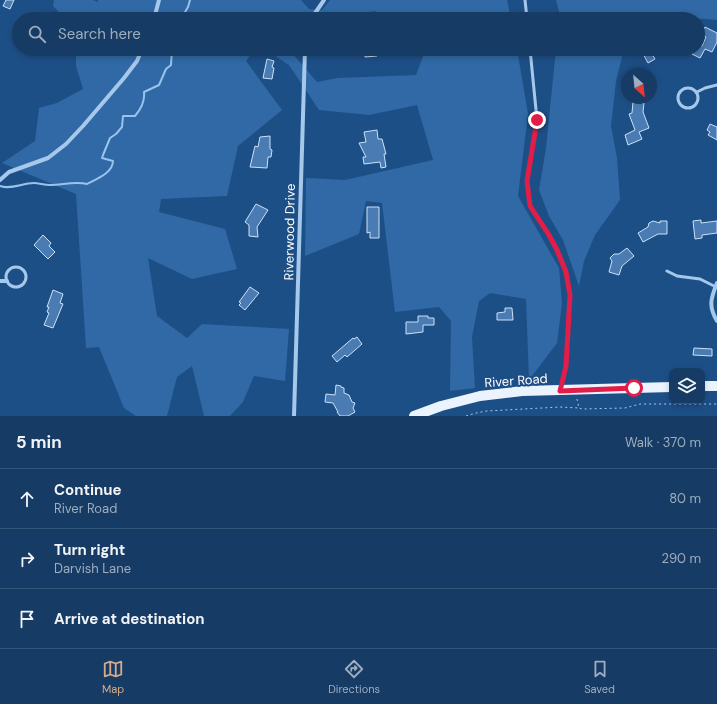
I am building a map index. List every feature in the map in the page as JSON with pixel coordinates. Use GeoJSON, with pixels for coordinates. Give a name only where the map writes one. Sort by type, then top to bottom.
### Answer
{"type":"FeatureCollection","features":[{"type":"Feature","properties":{"kind":"main road"},"geometry":{"type":"LineString","coordinates":[[705,386],[717,386]]}},
{"type":"Feature","properties":{"kind":"main road","name":"River Road"},"geometry":{"type":"LineString","coordinates":[[414,416],[441,406],[480,396],[522,391],[669,387]]}},
{"type":"Feature","properties":{"kind":"street"},"geometry":{"type":"LineString","coordinates":[[156,12],[159,0]]}},
{"type":"Feature","properties":{"kind":"street"},"geometry":{"type":"LineString","coordinates":[[316,12],[324,0]]}},
{"type":"Feature","properties":{"kind":"street"},"geometry":{"type":"LineString","coordinates":[[0,180],[9,172],[48,158],[66,144],[124,78],[139,56]]}},
{"type":"Feature","properties":{"kind":"street","name":"Riverwood Drive"},"geometry":{"type":"LineString","coordinates":[[294,416],[306,56]]}},
{"type":"Feature","properties":{"kind":"street"},"geometry":{"type":"LineString","coordinates":[[0,281],[7,282]]}},
{"type":"Feature","properties":{"kind":"street"},"geometry":{"type":"LineString","coordinates":[[716,285],[712,296],[711,309],[717,321]]}},
{"type":"Feature","properties":{"kind":"lane"},"geometry":{"type":"LineString","coordinates":[[525,0],[526,12]]}},
{"type":"Feature","properties":{"kind":"lane"},"geometry":{"type":"LineString","coordinates":[[531,56],[537,120],[527,181],[530,206],[557,250],[566,272],[570,295],[566,366],[560,391]]}},
{"type":"Feature","properties":{"kind":"lane"},"geometry":{"type":"LineString","coordinates":[[697,92],[717,85]]}},
{"type":"Feature","properties":{"kind":"lane"},"geometry":{"type":"LineString","coordinates":[[692,88],[697,92],[698,102],[693,107],[684,107],[679,103],[677,97],[682,89],[692,88]]}},
{"type":"Feature","properties":{"kind":"lane"},"geometry":{"type":"LineString","coordinates":[[18,267],[25,273],[26,279],[20,286],[14,287],[7,282],[7,272],[12,268],[18,267]]}},
{"type":"Feature","properties":{"kind":"lane"},"geometry":{"type":"LineString","coordinates":[[667,271],[677,276],[700,279],[716,285]]}},
{"type":"Feature","properties":{"kind":"path"},"geometry":{"type":"LineString","coordinates":[[576,390],[579,408]]}},
{"type":"Feature","properties":{"kind":"path"},"geometry":{"type":"LineString","coordinates":[[466,416],[476,412],[560,407],[582,409],[625,408],[640,404],[717,404]]}},
{"type":"Feature","properties":{"kind":"shaded area"},"geometry":{"type":"Polygon","coordinates":[[[54,0],[93,0],[98,2],[98,0],[301,0],[309,9],[322,10],[330,0],[507,0],[510,12],[59,12],[53,6],[54,0]]]}},
{"type":"Feature","properties":{"kind":"shaded area"},"geometry":{"type":"Polygon","coordinates":[[[556,0],[717,0],[717,20],[705,19],[705,12],[559,12],[556,0]]]}},
{"type":"Feature","properties":{"kind":"shaded area"},"geometry":{"type":"Polygon","coordinates":[[[76,56],[250,56],[246,61],[282,110],[238,146],[227,196],[161,199],[159,212],[225,229],[237,269],[192,279],[148,258],[157,316],[187,338],[202,324],[289,329],[285,381],[254,376],[243,402],[230,416],[204,416],[192,366],[177,377],[167,416],[136,416],[124,408],[99,347],[86,348],[76,194],[2,163],[35,141],[39,108],[57,103],[83,89],[76,66],[76,56]]]}},
{"type":"Feature","properties":{"kind":"shaded area"},"geometry":{"type":"Polygon","coordinates":[[[276,56],[295,56],[317,82],[337,78],[416,75],[423,56],[518,56],[528,114],[518,196],[559,268],[562,303],[557,343],[529,380],[526,299],[490,293],[479,301],[472,337],[475,388],[450,391],[451,321],[439,307],[395,312],[382,203],[366,201],[359,234],[305,256],[306,178],[345,180],[433,160],[417,105],[369,115],[319,110],[289,65],[276,56]]]}},
{"type":"Feature","properties":{"kind":"shaded area"},"geometry":{"type":"Polygon","coordinates":[[[555,56],[622,56],[616,81],[611,126],[617,158],[620,200],[595,235],[584,261],[579,286],[563,240],[549,216],[539,190],[546,148],[555,56]]]}},
{"type":"Feature","properties":{"kind":"building"},"geometry":{"type":"Polygon","coordinates":[[[6,0],[14,0],[10,9],[3,6],[6,0]]]}},
{"type":"Feature","properties":{"kind":"building"},"geometry":{"type":"Polygon","coordinates":[[[705,27],[717,33],[717,42],[712,52],[705,49],[705,27]]]}},
{"type":"Feature","properties":{"kind":"building"},"geometry":{"type":"Polygon","coordinates":[[[644,56],[653,56],[655,59],[648,63],[644,56]]]}},
{"type":"Feature","properties":{"kind":"building"},"geometry":{"type":"Polygon","coordinates":[[[267,59],[274,61],[272,67],[274,68],[272,79],[263,78],[267,59]]]}},
{"type":"Feature","properties":{"kind":"building"},"geometry":{"type":"Polygon","coordinates":[[[633,104],[644,104],[643,112],[649,128],[639,132],[642,139],[628,145],[625,135],[635,130],[629,114],[632,113],[633,104]]]}},
{"type":"Feature","properties":{"kind":"building"},"geometry":{"type":"Polygon","coordinates":[[[710,124],[717,127],[717,140],[708,135],[710,132],[707,130],[710,124]]]}},
{"type":"Feature","properties":{"kind":"building"},"geometry":{"type":"Polygon","coordinates":[[[377,130],[378,139],[382,139],[386,154],[384,154],[386,167],[381,168],[380,162],[364,164],[363,157],[366,157],[359,143],[366,142],[364,132],[377,130]]]}},
{"type":"Feature","properties":{"kind":"building"},"geometry":{"type":"Polygon","coordinates":[[[270,136],[270,149],[272,150],[271,157],[268,157],[267,168],[250,167],[255,146],[258,147],[260,137],[270,136]]]}},
{"type":"Feature","properties":{"kind":"building"},"geometry":{"type":"Polygon","coordinates":[[[256,204],[268,210],[257,227],[258,237],[249,236],[249,225],[245,222],[256,204]]]}},
{"type":"Feature","properties":{"kind":"building"},"geometry":{"type":"Polygon","coordinates":[[[367,207],[379,207],[379,238],[370,238],[370,232],[367,233],[367,207]]]}},
{"type":"Feature","properties":{"kind":"building"},"geometry":{"type":"Polygon","coordinates":[[[701,220],[701,223],[717,221],[717,233],[702,235],[702,238],[695,239],[693,221],[701,220]]]}},
{"type":"Feature","properties":{"kind":"building"},"geometry":{"type":"Polygon","coordinates":[[[653,221],[660,223],[660,221],[667,221],[667,234],[658,234],[643,242],[638,233],[648,227],[649,223],[653,221]]]}},
{"type":"Feature","properties":{"kind":"building"},"geometry":{"type":"Polygon","coordinates":[[[43,235],[51,243],[49,246],[55,252],[48,259],[34,245],[43,235]]]}},
{"type":"Feature","properties":{"kind":"building"},"geometry":{"type":"Polygon","coordinates":[[[627,248],[634,256],[622,266],[619,275],[609,272],[612,261],[610,258],[614,254],[619,254],[627,248]]]}},
{"type":"Feature","properties":{"kind":"building"},"geometry":{"type":"Polygon","coordinates":[[[250,287],[259,293],[245,310],[239,305],[241,303],[239,302],[250,287]]]}},
{"type":"Feature","properties":{"kind":"building"},"geometry":{"type":"Polygon","coordinates":[[[53,290],[63,294],[60,303],[63,304],[53,328],[44,325],[49,313],[47,312],[49,307],[47,307],[53,290]]]}},
{"type":"Feature","properties":{"kind":"building"},"geometry":{"type":"Polygon","coordinates":[[[505,308],[512,308],[513,320],[497,320],[497,313],[505,312],[505,308]]]}},
{"type":"Feature","properties":{"kind":"building"},"geometry":{"type":"Polygon","coordinates":[[[418,316],[428,316],[428,318],[434,318],[434,325],[423,325],[423,332],[406,334],[406,322],[418,322],[418,316]]]}},
{"type":"Feature","properties":{"kind":"building"},"geometry":{"type":"Polygon","coordinates":[[[357,337],[362,344],[347,357],[345,355],[337,362],[332,356],[353,338],[354,339],[357,337]]]}},
{"type":"Feature","properties":{"kind":"building"},"geometry":{"type":"Polygon","coordinates":[[[694,348],[712,349],[712,356],[693,355],[694,348]]]}},
{"type":"Feature","properties":{"kind":"building"},"geometry":{"type":"Polygon","coordinates":[[[336,385],[344,388],[344,393],[349,395],[352,402],[355,403],[353,408],[355,412],[348,416],[340,416],[333,403],[325,402],[326,394],[335,395],[336,385]]]}},
{"type":"Feature","properties":{"kind":"waterway"},"geometry":{"type":"LineString","coordinates":[[185,12],[190,0]]}},
{"type":"Feature","properties":{"kind":"waterway"},"geometry":{"type":"LineString","coordinates":[[0,186],[12,187],[30,183],[50,185],[73,183],[87,184],[107,172],[113,161],[102,158],[110,138],[122,127],[123,116],[135,116],[141,108],[144,92],[159,85],[166,69],[171,65],[172,56]]}},
{"type":"Feature","properties":{"kind":"route"},"geometry":{"type":"LineString","coordinates":[[537,120],[527,181],[530,206],[557,250],[566,272],[570,295],[566,366],[560,391],[634,388]]}}]}
